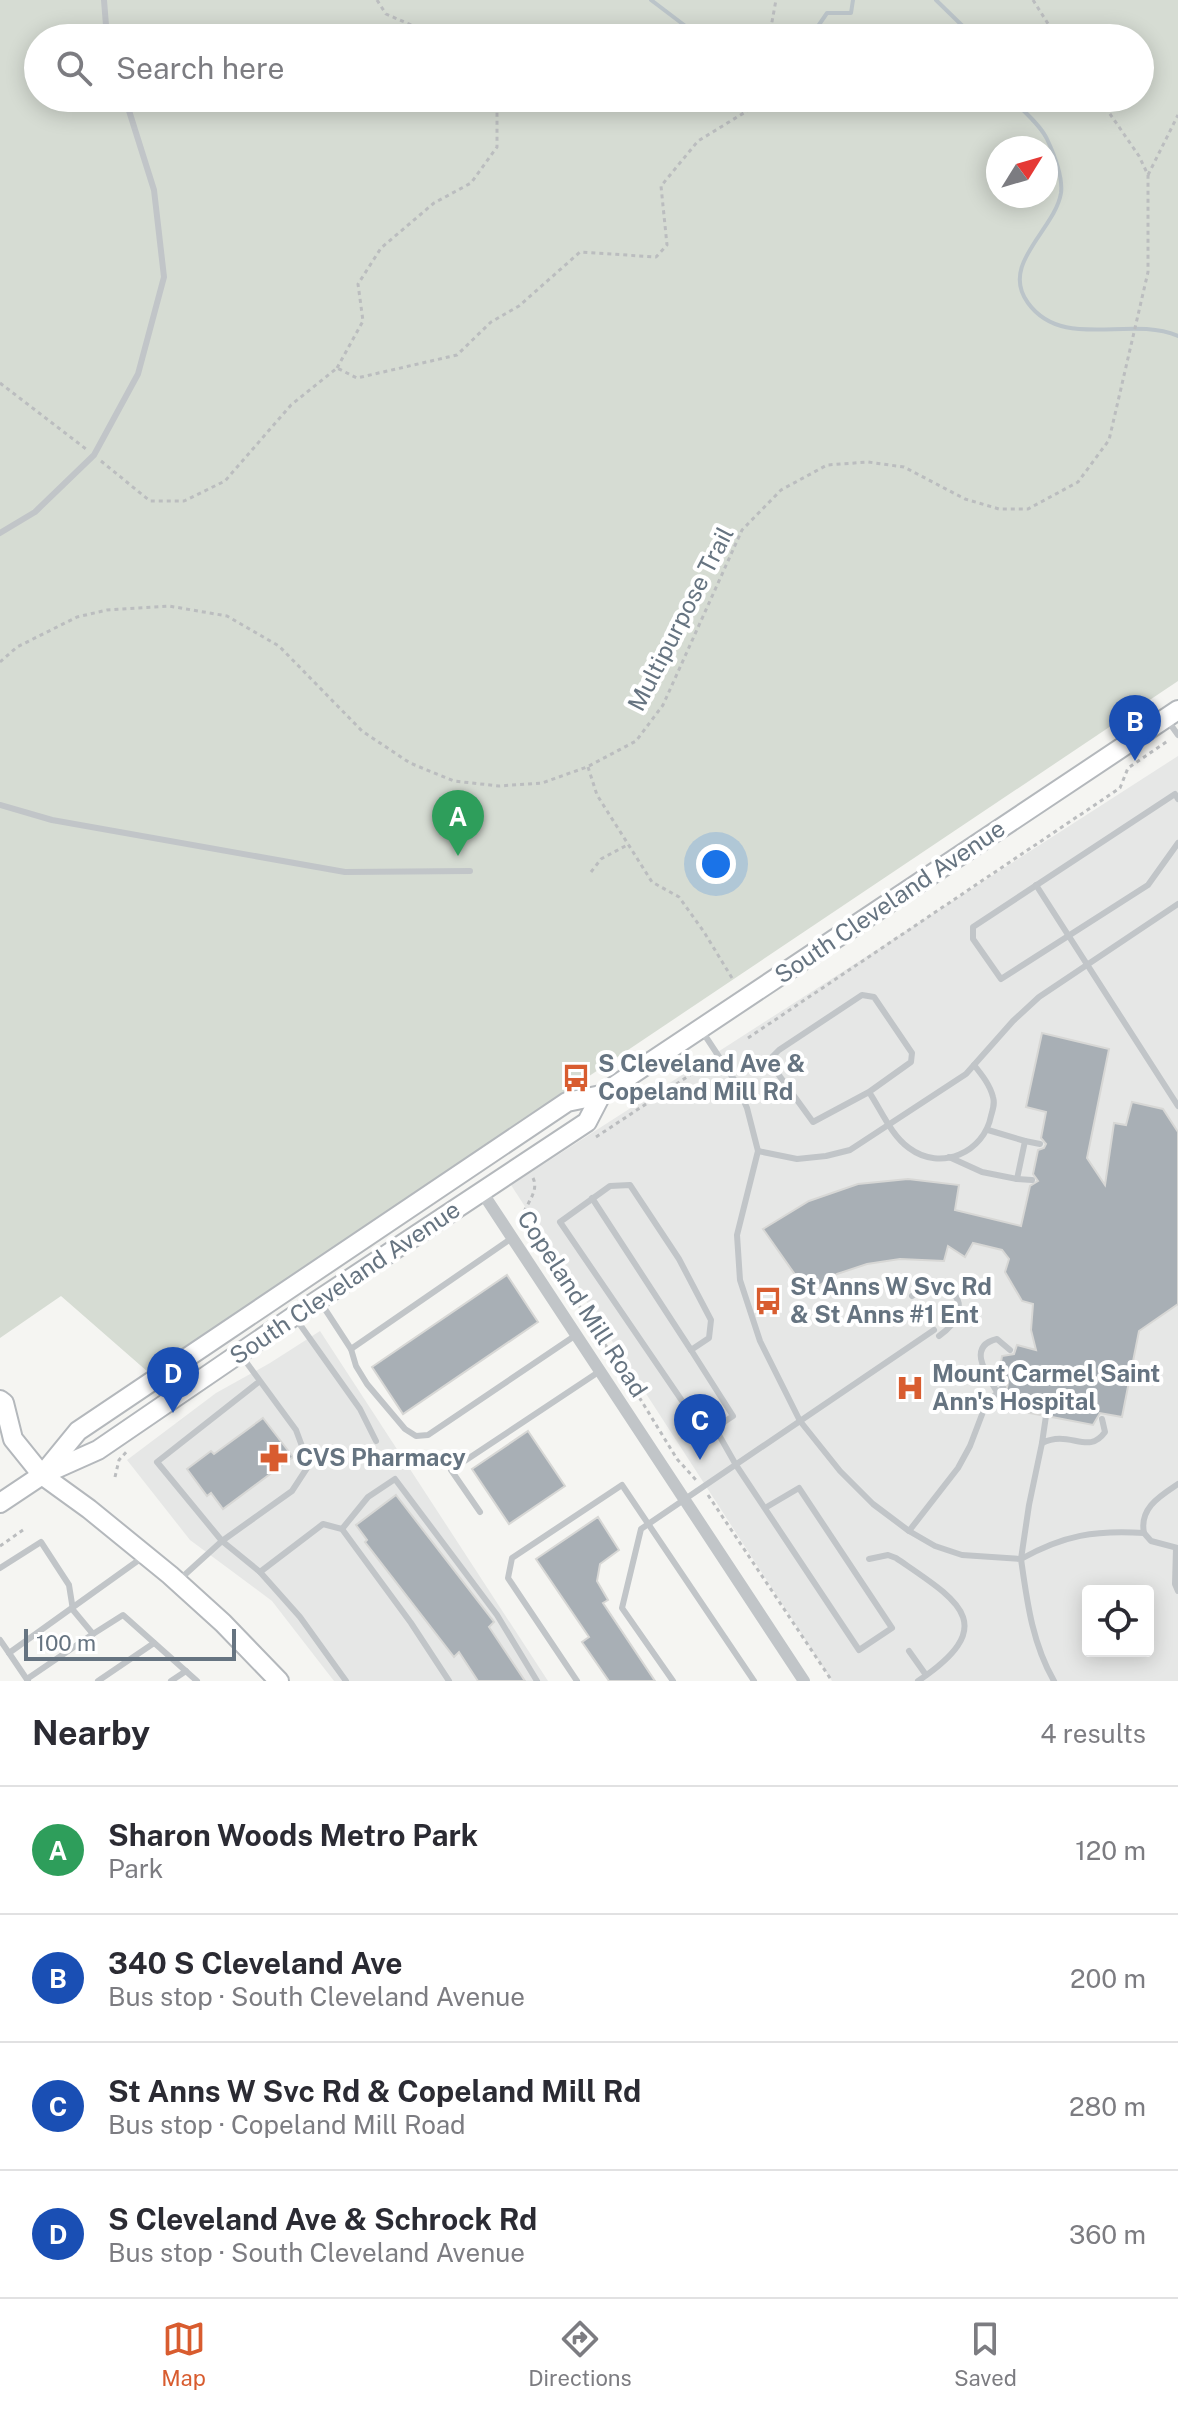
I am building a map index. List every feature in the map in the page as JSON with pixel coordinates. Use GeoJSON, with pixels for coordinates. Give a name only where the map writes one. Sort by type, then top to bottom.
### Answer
{"type":"FeatureCollection","features":[{"type":"Feature","properties":{"kind":"main road","name":"South Cleveland Avenue"},"geometry":{"type":"LineString","coordinates":[[42,1475],[78,1431],[182,1359],[567,1102],[601,1095],[1172,714]]}},
{"type":"Feature","properties":{"kind":"main road","name":"South Cleveland Avenue"},"geometry":{"type":"LineString","coordinates":[[42,1475],[98,1450],[587,1122],[601,1095]]}},
{"type":"Feature","properties":{"kind":"main road"},"geometry":{"type":"LineString","coordinates":[[0,1400],[4,1403],[6,1438],[42,1475],[178,1582],[279,1681]]}},
{"type":"Feature","properties":{"kind":"main road"},"geometry":{"type":"LineString","coordinates":[[0,1503],[42,1475]]}},
{"type":"Feature","properties":{"kind":"street","name":"Copeland Mill Road"},"geometry":{"type":"LineString","coordinates":[[482,1192],[804,1681]]}},
{"type":"Feature","properties":{"kind":"lane"},"geometry":{"type":"LineString","coordinates":[[104,0],[106,24]]}},
{"type":"Feature","properties":{"kind":"lane"},"geometry":{"type":"LineString","coordinates":[[0,533],[35,512],[94,455],[138,374],[164,277],[154,190],[129,112]]}},
{"type":"Feature","properties":{"kind":"lane"},"geometry":{"type":"LineString","coordinates":[[1172,714],[1178,735]]}},
{"type":"Feature","properties":{"kind":"lane"},"geometry":{"type":"LineString","coordinates":[[1178,799],[1175,794],[973,927],[973,939],[1001,979],[1148,885],[1178,843]]}},
{"type":"Feature","properties":{"kind":"lane"},"geometry":{"type":"LineString","coordinates":[[0,805],[83,826],[345,872],[470,871]]}},
{"type":"Feature","properties":{"kind":"lane"},"geometry":{"type":"LineString","coordinates":[[1036,885],[1178,1106]]}},
{"type":"Feature","properties":{"kind":"lane"},"geometry":{"type":"LineString","coordinates":[[758,1151],[797,1159],[850,1150],[966,1074],[1039,997],[1178,904]]}},
{"type":"Feature","properties":{"kind":"lane"},"geometry":{"type":"LineString","coordinates":[[862,995],[874,997],[912,1053],[911,1062],[869,1092],[813,1122],[773,1067],[771,1058],[862,995]]}},
{"type":"Feature","properties":{"kind":"lane"},"geometry":{"type":"LineString","coordinates":[[701,1029],[735,1081],[747,1108],[758,1151],[737,1235],[740,1280],[760,1341],[800,1421],[840,1471],[873,1504],[909,1531],[935,1546],[962,1555],[1021,1559],[1044,1546],[1085,1534],[1144,1533]]}},
{"type":"Feature","properties":{"kind":"lane"},"geometry":{"type":"LineString","coordinates":[[869,1092],[908,1148],[919,1154],[949,1157],[967,1153],[988,1130],[994,1102],[989,1086],[974,1065]]}},
{"type":"Feature","properties":{"kind":"lane"},"geometry":{"type":"LineString","coordinates":[[988,1130],[1040,1144]]}},
{"type":"Feature","properties":{"kind":"lane"},"geometry":{"type":"LineString","coordinates":[[1017,1179],[1025,1141]]}},
{"type":"Feature","properties":{"kind":"lane"},"geometry":{"type":"LineString","coordinates":[[949,1157],[982,1172],[1032,1180]]}},
{"type":"Feature","properties":{"kind":"lane"},"geometry":{"type":"LineString","coordinates":[[691,1350],[709,1338],[711,1320],[679,1259],[630,1185],[610,1186],[560,1222],[691,1414],[700,1424],[715,1428],[736,1465],[859,1650],[892,1628],[799,1488],[765,1508]]}},
{"type":"Feature","properties":{"kind":"lane"},"geometry":{"type":"LineString","coordinates":[[592,1198],[733,1416],[715,1428]]}},
{"type":"Feature","properties":{"kind":"lane"},"geometry":{"type":"LineString","coordinates":[[351,1349],[512,1238]]}},
{"type":"Feature","properties":{"kind":"lane"},"geometry":{"type":"LineString","coordinates":[[673,1681],[622,1608],[641,1529],[800,1421],[936,1333],[950,1328],[960,1312],[954,1294],[941,1286],[925,1288],[912,1296]]}},
{"type":"Feature","properties":{"kind":"lane"},"geometry":{"type":"LineString","coordinates":[[319,1300],[351,1349],[356,1366],[367,1384],[405,1429],[416,1436],[428,1435],[576,1335]]}},
{"type":"Feature","properties":{"kind":"lane"},"geometry":{"type":"LineString","coordinates":[[294,1316],[360,1409],[376,1441]]}},
{"type":"Feature","properties":{"kind":"lane"},"geometry":{"type":"LineString","coordinates":[[909,1531],[958,1468],[986,1404],[1000,1389],[982,1365],[981,1352],[987,1342],[997,1339],[1010,1350]]}},
{"type":"Feature","properties":{"kind":"lane"},"geometry":{"type":"LineString","coordinates":[[178,1582],[222,1541],[292,1491],[309,1465],[296,1430],[240,1353]]}},
{"type":"Feature","properties":{"kind":"lane"},"geometry":{"type":"LineString","coordinates":[[480,1512],[451,1470],[600,1371]]}},
{"type":"Feature","properties":{"kind":"lane"},"geometry":{"type":"LineString","coordinates":[[260,1381],[157,1462],[222,1541],[260,1572],[300,1617],[346,1681]]}},
{"type":"Feature","properties":{"kind":"lane"},"geometry":{"type":"LineString","coordinates":[[1046,1416],[1021,1559],[1030,1619],[1046,1668],[1054,1681]]}},
{"type":"Feature","properties":{"kind":"lane"},"geometry":{"type":"LineString","coordinates":[[1042,1443],[1060,1437],[1090,1444],[1105,1432],[1102,1419]]}},
{"type":"Feature","properties":{"kind":"lane"},"geometry":{"type":"LineString","coordinates":[[342,1529],[368,1497],[395,1479],[497,1615],[537,1681]]}},
{"type":"Feature","properties":{"kind":"lane"},"geometry":{"type":"LineString","coordinates":[[1178,1484],[1148,1507],[1142,1525],[1151,1541],[1177,1548],[1175,1584],[1178,1591]]}},
{"type":"Feature","properties":{"kind":"lane"},"geometry":{"type":"LineString","coordinates":[[577,1681],[508,1578],[512,1558],[622,1485],[754,1681]]}},
{"type":"Feature","properties":{"kind":"lane"},"geometry":{"type":"LineString","coordinates":[[260,1572],[323,1524],[342,1529],[449,1681]]}},
{"type":"Feature","properties":{"kind":"lane"},"geometry":{"type":"LineString","coordinates":[[0,1568],[41,1542],[69,1585],[73,1610],[93,1634]]}},
{"type":"Feature","properties":{"kind":"lane"},"geometry":{"type":"LineString","coordinates":[[9,1653],[146,1555]]}},
{"type":"Feature","properties":{"kind":"lane"},"geometry":{"type":"LineString","coordinates":[[869,1559],[888,1555],[896,1558],[948,1594],[959,1606],[963,1633],[957,1649],[946,1662],[918,1681]]}},
{"type":"Feature","properties":{"kind":"lane"},"geometry":{"type":"LineString","coordinates":[[0,1640],[27,1680],[123,1615],[197,1681]]}},
{"type":"Feature","properties":{"kind":"lane"},"geometry":{"type":"LineString","coordinates":[[98,1681],[154,1643]]}},
{"type":"Feature","properties":{"kind":"lane"},"geometry":{"type":"LineString","coordinates":[[909,1651],[926,1675]]}},
{"type":"Feature","properties":{"kind":"lane"},"geometry":{"type":"LineString","coordinates":[[171,1681],[186,1671]]}},
{"type":"Feature","properties":{"kind":"path"},"geometry":{"type":"LineString","coordinates":[[377,0],[386,14],[409,24]]}},
{"type":"Feature","properties":{"kind":"path"},"geometry":{"type":"LineString","coordinates":[[773,24],[776,0]]}},
{"type":"Feature","properties":{"kind":"path"},"geometry":{"type":"LineString","coordinates":[[1033,0],[1048,24]]}},
{"type":"Feature","properties":{"kind":"path"},"geometry":{"type":"LineString","coordinates":[[0,383],[150,501],[184,501],[225,481],[291,405],[337,368],[363,321],[358,284],[381,248],[434,203],[471,183],[497,147],[497,112]]}},
{"type":"Feature","properties":{"kind":"path"},"geometry":{"type":"LineString","coordinates":[[337,368],[357,378],[457,355],[491,322],[519,306],[580,252],[656,257],[667,245],[661,186],[698,141],[745,112]]}},
{"type":"Feature","properties":{"kind":"path","name":"Multipurpose Trail"},"geometry":{"type":"LineString","coordinates":[[0,662],[17,647],[53,627],[107,610],[169,606],[227,616],[279,646],[362,731],[410,763],[454,781],[499,786],[542,783],[587,767],[636,741],[663,705],[726,572],[742,530],[781,490],[827,465],[868,462],[904,467],[965,499],[999,509],[1028,509],[1078,482],[1109,440],[1148,272],[1148,175],[1139,156],[1109,112]]}},
{"type":"Feature","properties":{"kind":"path"},"geometry":{"type":"LineString","coordinates":[[1148,175],[1178,115]]}},
{"type":"Feature","properties":{"kind":"path"},"geometry":{"type":"LineString","coordinates":[[748,1038],[1120,788],[1128,768],[1178,735]]}},
{"type":"Feature","properties":{"kind":"path"},"geometry":{"type":"LineString","coordinates":[[587,767],[597,795],[652,882],[679,897],[690,910],[732,978]]}},
{"type":"Feature","properties":{"kind":"path"},"geometry":{"type":"LineString","coordinates":[[591,872],[601,859],[629,844]]}},
{"type":"Feature","properties":{"kind":"path"},"geometry":{"type":"LineString","coordinates":[[587,1143],[693,1073]]}},
{"type":"Feature","properties":{"kind":"path"},"geometry":{"type":"LineString","coordinates":[[523,1185],[533,1178],[536,1183],[524,1212],[529,1231],[625,1374],[677,1459],[703,1488],[832,1681]]}},
{"type":"Feature","properties":{"kind":"path"},"geometry":{"type":"LineString","coordinates":[[115,1477],[119,1460],[132,1445]]}},
{"type":"Feature","properties":{"kind":"path"},"geometry":{"type":"LineString","coordinates":[[0,1546],[23,1530]]}},
{"type":"Feature","properties":{"kind":"shaded area"},"geometry":{"type":"Polygon","coordinates":[[[0,0],[1178,0],[1178,681],[148,1372],[61,1296],[0,1338],[0,0]]]}},
{"type":"Feature","properties":{"kind":"shaded area","name":"Mount Carmel Saint Ann's Hospital"},"geometry":{"type":"Polygon","coordinates":[[[1178,756],[1178,1681],[832,1681],[511,1185],[1178,756]]]}},
{"type":"Feature","properties":{"kind":"shaded area"},"geometry":{"type":"Polygon","coordinates":[[[320,1331],[548,1681],[334,1681],[272,1601],[190,1540],[127,1460],[216,1393],[320,1331]]]}},
{"type":"Feature","properties":{"kind":"building"},"geometry":{"type":"Polygon","coordinates":[[[1042,1033],[1109,1049],[1087,1158],[1105,1185],[1114,1123],[1126,1125],[1132,1102],[1163,1109],[1178,1132],[1178,1304],[1139,1331],[1122,1417],[1100,1413],[1093,1425],[1052,1417],[1048,1410],[1040,1415],[1019,1411],[1006,1392],[1008,1383],[998,1380],[1002,1356],[1014,1354],[1017,1345],[1036,1350],[1031,1330],[1033,1304],[1022,1301],[1005,1272],[1009,1259],[1002,1250],[973,1243],[965,1257],[948,1246],[944,1261],[900,1259],[867,1264],[837,1274],[808,1293],[763,1229],[809,1201],[858,1184],[908,1179],[959,1185],[955,1210],[1021,1226],[1030,1186],[1038,1181],[1033,1174],[1038,1150],[1046,1144],[1041,1138],[1046,1112],[1026,1107],[1042,1033]]]}},
{"type":"Feature","properties":{"kind":"building"},"geometry":{"type":"Polygon","coordinates":[[[507,1275],[538,1322],[403,1414],[372,1367],[507,1275]]]}},
{"type":"Feature","properties":{"kind":"building","name":"CVS Pharmacy"},"geometry":{"type":"Polygon","coordinates":[[[263,1418],[293,1457],[223,1509],[211,1493],[207,1496],[187,1469],[211,1451],[214,1454],[263,1418]]]}},
{"type":"Feature","properties":{"kind":"building"},"geometry":{"type":"Polygon","coordinates":[[[528,1431],[565,1486],[509,1524],[472,1469],[528,1431]]]}},
{"type":"Feature","properties":{"kind":"building"},"geometry":{"type":"Polygon","coordinates":[[[396,1495],[494,1622],[489,1627],[525,1681],[478,1681],[459,1652],[454,1657],[365,1542],[367,1540],[356,1525],[396,1495]]]}},
{"type":"Feature","properties":{"kind":"building"},"geometry":{"type":"Polygon","coordinates":[[[598,1517],[619,1550],[600,1564],[597,1581],[608,1600],[603,1603],[655,1681],[609,1681],[582,1642],[589,1637],[536,1559],[598,1517]]]}},
{"type":"Feature","properties":{"kind":"waterway"},"geometry":{"type":"LineString","coordinates":[[651,0],[683,24]]}},
{"type":"Feature","properties":{"kind":"waterway"},"geometry":{"type":"LineString","coordinates":[[820,24],[827,13],[851,13],[853,0]]}},
{"type":"Feature","properties":{"kind":"waterway"},"geometry":{"type":"LineString","coordinates":[[936,0],[961,24]]}},
{"type":"Feature","properties":{"kind":"waterway"},"geometry":{"type":"LineString","coordinates":[[1024,112],[1044,133],[1061,180],[1057,207],[1031,247],[1020,275],[1021,289],[1028,303],[1042,317],[1059,325],[1078,329],[1139,329],[1178,336]]}},
{"type":"Feature","properties":{"kind":"place","name":"340 S Cleveland Ave"},"geometry":{"type":"Point","coordinates":[1135,761]}},
{"type":"Feature","properties":{"kind":"place","name":"Sharon Woods Metro Park"},"geometry":{"type":"Point","coordinates":[458,856]}},
{"type":"Feature","properties":{"kind":"place","name":"S Cleveland Ave & Copeland Mill Rd"},"geometry":{"type":"Point","coordinates":[576,1078]}},
{"type":"Feature","properties":{"kind":"place","name":"St Anns W Svc Rd & St Anns #1 Ent"},"geometry":{"type":"Point","coordinates":[768,1301]}},
{"type":"Feature","properties":{"kind":"place","name":"Mount Carmel Saint Ann's Hospital"},"geometry":{"type":"Point","coordinates":[910,1388]}},
{"type":"Feature","properties":{"kind":"place","name":"S Cleveland Ave & Schrock Rd"},"geometry":{"type":"Point","coordinates":[173,1413]}},
{"type":"Feature","properties":{"kind":"place","name":"CVS Pharmacy"},"geometry":{"type":"Point","coordinates":[274,1458]}},
{"type":"Feature","properties":{"kind":"place","name":"St Anns W Svc Rd & Copeland Mill Rd"},"geometry":{"type":"Point","coordinates":[700,1460]}}]}
